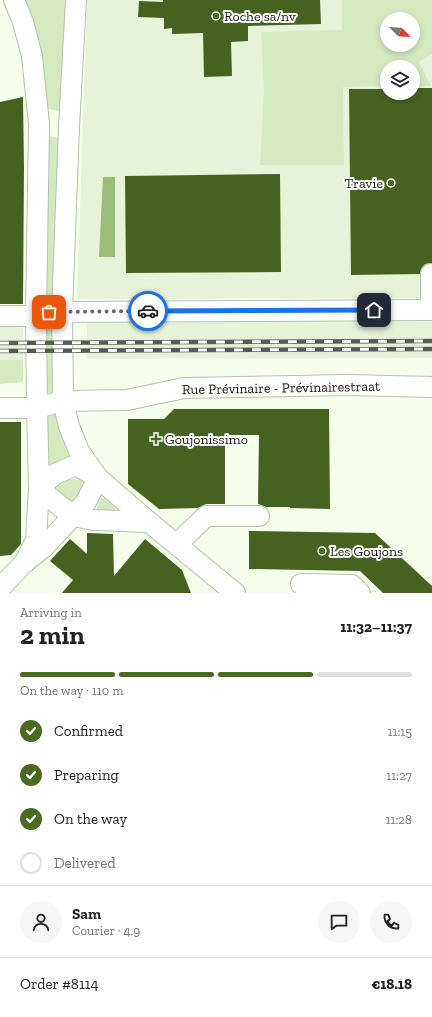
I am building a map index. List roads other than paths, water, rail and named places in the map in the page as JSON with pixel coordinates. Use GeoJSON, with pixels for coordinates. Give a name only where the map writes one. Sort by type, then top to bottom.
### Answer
{"type":"FeatureCollection","features":[{"type":"Feature","properties":{"kind":"street"},"geometry":{"type":"LineString","coordinates":[[9,575],[36,540],[39,488],[36,314],[39,124],[32,56],[23,22],[14,0]]}},
{"type":"Feature","properties":{"kind":"street"},"geometry":{"type":"LineString","coordinates":[[76,0],[69,127],[62,312],[63,400],[69,426],[79,452],[98,478]]}},
{"type":"Feature","properties":{"kind":"street"},"geometry":{"type":"LineString","coordinates":[[39,124],[69,127]]}},
{"type":"Feature","properties":{"kind":"street"},"geometry":{"type":"LineString","coordinates":[[0,316],[62,312],[431,310],[431,274]]}},
{"type":"Feature","properties":{"kind":"street","name":"Rue Prévinaire - Prévinairestraat"},"geometry":{"type":"LineString","coordinates":[[0,408],[37,408],[63,400],[127,400],[184,388],[346,385],[432,387]]}},
{"type":"Feature","properties":{"kind":"street"},"geometry":{"type":"LineString","coordinates":[[39,488],[55,474],[76,465],[98,478],[235,593]]}},
{"type":"Feature","properties":{"kind":"street"},"geometry":{"type":"LineString","coordinates":[[9,575],[44,546],[74,516],[86,502],[98,478]]}},
{"type":"Feature","properties":{"kind":"street"},"geometry":{"type":"LineString","coordinates":[[39,488],[74,516],[93,520],[149,522]]}},
{"type":"Feature","properties":{"kind":"street"},"geometry":{"type":"LineString","coordinates":[[177,544],[195,527],[253,522]]}},
{"type":"Feature","properties":{"kind":"street"},"geometry":{"type":"LineString","coordinates":[[301,584],[352,585],[360,593]]}},
{"type":"Feature","properties":{"kind":"railway"},"geometry":{"type":"LineString","coordinates":[[0,343],[432,341]]}},
{"type":"Feature","properties":{"kind":"railway"},"geometry":{"type":"LineString","coordinates":[[0,351],[432,349]]}},
{"type":"Feature","properties":{"kind":"place","name":"Roche sa/nv"},"geometry":{"type":"Point","coordinates":[216,16]}},
{"type":"Feature","properties":{"kind":"place","name":"Travie"},"geometry":{"type":"Point","coordinates":[391,183]}},
{"type":"Feature","properties":{"kind":"place","name":"Goujonissimo"},"geometry":{"type":"Point","coordinates":[156,439]}},
{"type":"Feature","properties":{"kind":"place","name":"Les Goujons"},"geometry":{"type":"Point","coordinates":[322,551]}}]}
